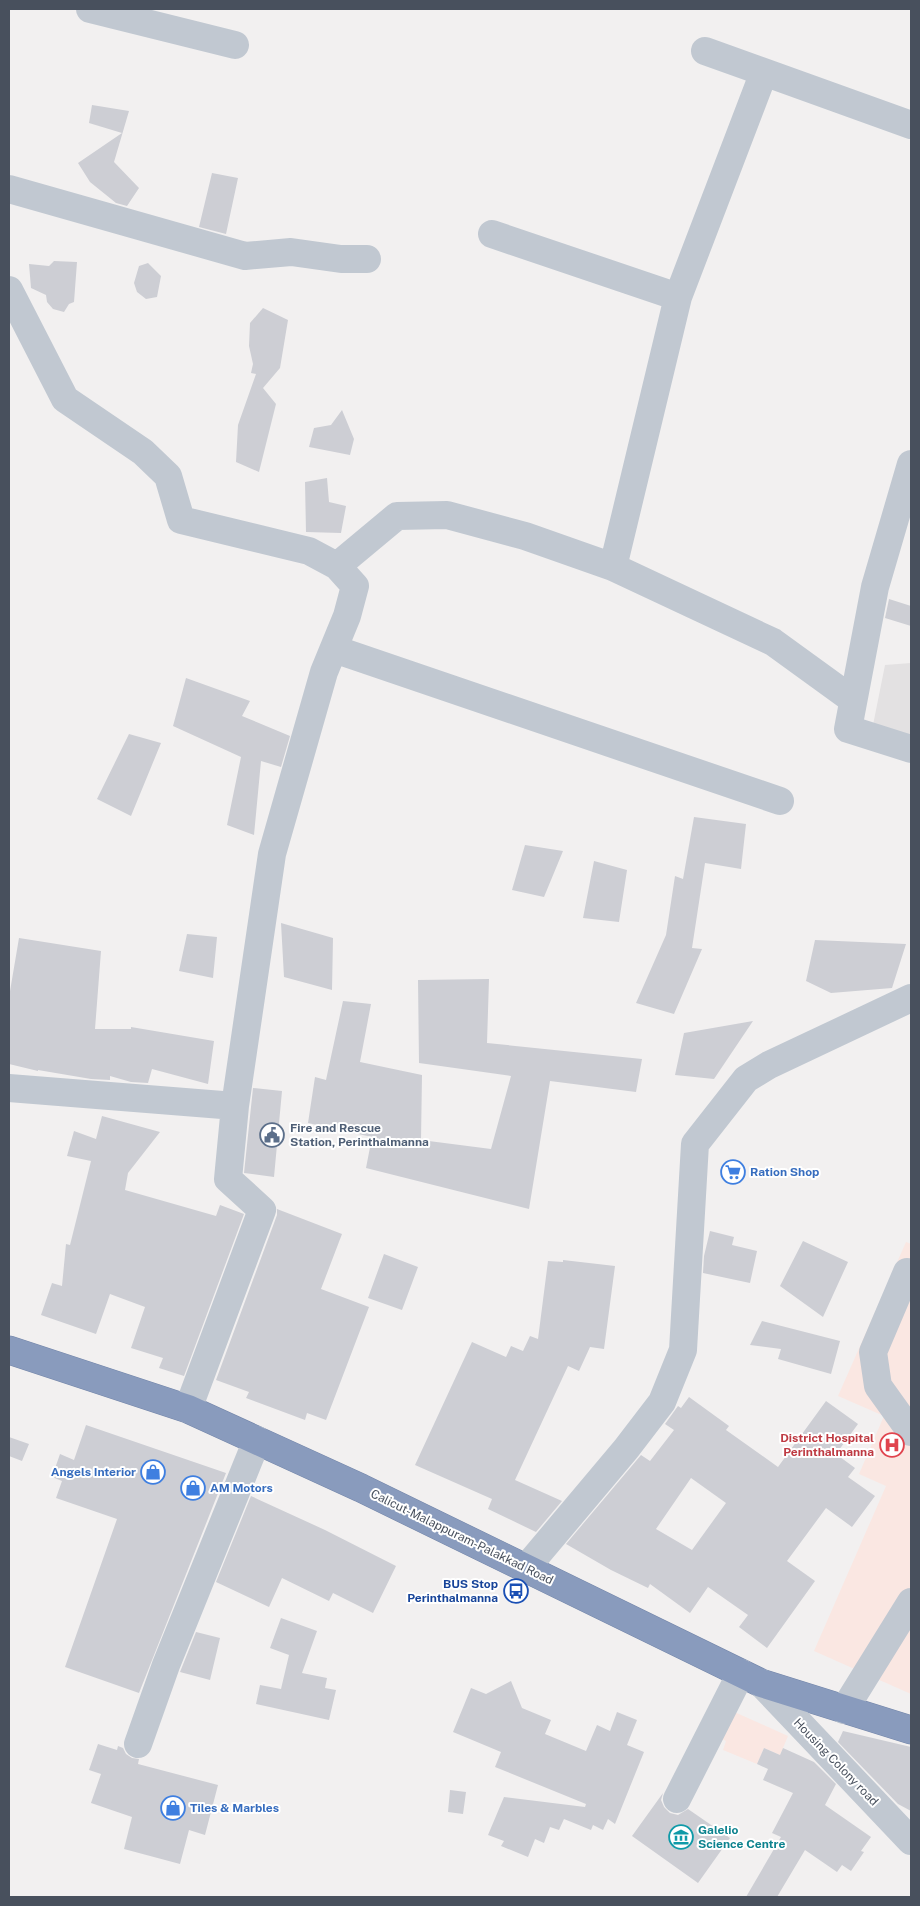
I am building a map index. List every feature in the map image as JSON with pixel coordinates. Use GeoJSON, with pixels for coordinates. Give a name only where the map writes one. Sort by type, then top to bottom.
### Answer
{"type":"FeatureCollection","features":[{"type":"Feature","properties":{"kind":"highway","name":"Calicut-Malappuram-Palakkad Road"},"geometry":{"type":"LineString","coordinates":[[9,1350],[188,1409],[361,1488],[751,1678],[844,1710],[911,1730]]}},
{"type":"Feature","properties":{"kind":"street"},"geometry":{"type":"LineString","coordinates":[[90,9],[235,45]]}},
{"type":"Feature","properties":{"kind":"street"},"geometry":{"type":"LineString","coordinates":[[705,51],[911,125]]}},
{"type":"Feature","properties":{"kind":"street"},"geometry":{"type":"LineString","coordinates":[[613,567],[678,297],[764,72]]}},
{"type":"Feature","properties":{"kind":"street"},"geometry":{"type":"LineString","coordinates":[[9,190],[244,256],[290,252],[341,259],[367,260]]}},
{"type":"Feature","properties":{"kind":"street"},"geometry":{"type":"LineString","coordinates":[[492,234],[678,297]]}},
{"type":"Feature","properties":{"kind":"street"},"geometry":{"type":"LineString","coordinates":[[9,290],[65,399],[143,452],[168,476],[181,520],[309,551],[337,566],[355,586],[347,616],[324,672],[272,854],[235,1106],[228,1179],[262,1210],[188,1409]]}},
{"type":"Feature","properties":{"kind":"street"},"geometry":{"type":"LineString","coordinates":[[911,464],[875,587],[848,729],[911,749]]}},
{"type":"Feature","properties":{"kind":"street"},"geometry":{"type":"LineString","coordinates":[[337,566],[397,516],[447,516],[525,536],[613,567],[773,642],[854,700]]}},
{"type":"Feature","properties":{"kind":"street"},"geometry":{"type":"LineString","coordinates":[[334,649],[780,801]]}},
{"type":"Feature","properties":{"kind":"street"},"geometry":{"type":"LineString","coordinates":[[526,1568],[626,1449],[662,1402],[683,1350],[695,1144],[746,1079],[769,1065],[911,998]]}},
{"type":"Feature","properties":{"kind":"street"},"geometry":{"type":"LineString","coordinates":[[9,1088],[235,1106]]}},
{"type":"Feature","properties":{"kind":"street"},"geometry":{"type":"LineString","coordinates":[[907,1272],[873,1352],[878,1386],[911,1432]]}},
{"type":"Feature","properties":{"kind":"street"},"geometry":{"type":"LineString","coordinates":[[138,1744],[166,1665],[257,1440]]}},
{"type":"Feature","properties":{"kind":"street"},"geometry":{"type":"LineString","coordinates":[[844,1710],[911,1602]]}},
{"type":"Feature","properties":{"kind":"street"},"geometry":{"type":"LineString","coordinates":[[677,1799],[751,1678]]}},
{"type":"Feature","properties":{"kind":"street","name":"Housing Colony road"},"geometry":{"type":"LineString","coordinates":[[751,1678],[911,1841]]}},
{"type":"Feature","properties":{"kind":"shaded area"},"geometry":{"type":"Polygon","coordinates":[[[911,663],[911,735],[873,725],[885,665],[911,663]]]}},
{"type":"Feature","properties":{"kind":"shaded area","name":"District Hospital Perinthalmanna"},"geometry":{"type":"Polygon","coordinates":[[[906,1242],[911,1244],[911,1694],[814,1651],[886,1486],[859,1474],[884,1416],[838,1396],[906,1242]]]}},
{"type":"Feature","properties":{"kind":"shaded area"},"geometry":{"type":"Polygon","coordinates":[[[730,1710],[788,1736],[780,1755],[764,1748],[757,1764],[723,1750],[726,1741],[718,1737],[730,1710]]]}},
{"type":"Feature","properties":{"kind":"building"},"geometry":{"type":"Polygon","coordinates":[[[92,105],[129,111],[114,162],[139,188],[127,206],[116,203],[90,182],[78,163],[122,133],[89,123],[92,105]]]}},
{"type":"Feature","properties":{"kind":"building"},"geometry":{"type":"Polygon","coordinates":[[[212,173],[238,178],[226,234],[199,227],[212,173]]]}},
{"type":"Feature","properties":{"kind":"building"},"geometry":{"type":"Polygon","coordinates":[[[54,261],[77,262],[74,302],[69,304],[64,312],[53,309],[47,302],[46,295],[31,288],[29,264],[49,266],[54,261]]]}},
{"type":"Feature","properties":{"kind":"building"},"geometry":{"type":"Polygon","coordinates":[[[148,263],[161,276],[157,297],[146,299],[137,292],[134,283],[139,266],[148,263]]]}},
{"type":"Feature","properties":{"kind":"building"},"geometry":{"type":"Polygon","coordinates":[[[263,308],[288,320],[280,368],[263,388],[276,404],[259,472],[236,462],[238,425],[256,374],[251,373],[253,364],[249,346],[250,323],[263,308]]]}},
{"type":"Feature","properties":{"kind":"building"},"geometry":{"type":"Polygon","coordinates":[[[342,410],[354,439],[350,455],[309,447],[314,428],[331,425],[342,410]]]}},
{"type":"Feature","properties":{"kind":"building"},"geometry":{"type":"Polygon","coordinates":[[[327,478],[329,502],[346,506],[341,533],[306,532],[305,482],[327,478]]]}},
{"type":"Feature","properties":{"kind":"building"},"geometry":{"type":"Polygon","coordinates":[[[889,599],[911,606],[911,626],[885,618],[889,599]]]}},
{"type":"Feature","properties":{"kind":"building"},"geometry":{"type":"Polygon","coordinates":[[[186,678],[250,701],[242,716],[290,736],[281,767],[261,761],[254,835],[227,825],[241,757],[173,726],[186,678]]]}},
{"type":"Feature","properties":{"kind":"building"},"geometry":{"type":"Polygon","coordinates":[[[129,734],[161,743],[131,816],[97,799],[129,734]]]}},
{"type":"Feature","properties":{"kind":"building"},"geometry":{"type":"Polygon","coordinates":[[[694,817],[746,824],[741,869],[705,863],[692,948],[702,949],[674,1014],[636,1003],[666,935],[675,876],[683,879],[694,817]]]}},
{"type":"Feature","properties":{"kind":"building"},"geometry":{"type":"Polygon","coordinates":[[[525,845],[563,851],[544,897],[512,890],[525,845]]]}},
{"type":"Feature","properties":{"kind":"building"},"geometry":{"type":"Polygon","coordinates":[[[594,861],[627,870],[619,922],[583,918],[594,861]]]}},
{"type":"Feature","properties":{"kind":"building"},"geometry":{"type":"Polygon","coordinates":[[[281,923],[333,938],[332,990],[284,977],[281,923]]]}},
{"type":"Feature","properties":{"kind":"building"},"geometry":{"type":"Polygon","coordinates":[[[187,934],[217,937],[213,978],[179,971],[187,934]]]}},
{"type":"Feature","properties":{"kind":"building"},"geometry":{"type":"Polygon","coordinates":[[[19,938],[101,951],[95,1029],[131,1029],[131,1027],[214,1041],[208,1084],[152,1069],[148,1083],[131,1082],[110,1076],[110,1080],[91,1079],[38,1071],[9,1064],[9,997],[19,938]]]}},
{"type":"Feature","properties":{"kind":"building"},"geometry":{"type":"Polygon","coordinates":[[[815,940],[906,944],[892,988],[831,993],[806,981],[815,940]]]}},
{"type":"Feature","properties":{"kind":"building"},"geometry":{"type":"Polygon","coordinates":[[[489,979],[487,1043],[642,1059],[636,1092],[550,1081],[529,1209],[366,1168],[372,1137],[308,1123],[315,1077],[326,1080],[343,1001],[371,1004],[360,1062],[422,1075],[421,1140],[491,1149],[511,1076],[419,1063],[418,980],[489,979]]]}},
{"type":"Feature","properties":{"kind":"building"},"geometry":{"type":"Polygon","coordinates":[[[753,1021],[714,1079],[675,1075],[684,1033],[753,1021]]]}},
{"type":"Feature","properties":{"kind":"building","name":"Fire and Rescue Station, Perinthalmanna"},"geometry":{"type":"Polygon","coordinates":[[[253,1088],[282,1091],[274,1177],[244,1173],[253,1088]]]}},
{"type":"Feature","properties":{"kind":"building"},"geometry":{"type":"Polygon","coordinates":[[[102,1116],[160,1132],[128,1173],[125,1190],[216,1216],[220,1205],[244,1214],[184,1376],[159,1368],[163,1358],[131,1348],[145,1307],[110,1294],[96,1334],[41,1315],[52,1283],[62,1286],[66,1244],[70,1245],[91,1161],[67,1156],[74,1131],[96,1139],[102,1116]]]}},
{"type":"Feature","properties":{"kind":"building"},"geometry":{"type":"Polygon","coordinates":[[[277,1209],[342,1234],[321,1289],[369,1307],[326,1420],[307,1413],[305,1420],[246,1398],[249,1392],[216,1380],[277,1215],[277,1209]]]}},
{"type":"Feature","properties":{"kind":"building"},"geometry":{"type":"Polygon","coordinates":[[[710,1231],[734,1237],[732,1245],[757,1251],[750,1283],[703,1273],[704,1256],[710,1231]]]}},
{"type":"Feature","properties":{"kind":"building"},"geometry":{"type":"Polygon","coordinates":[[[803,1241],[848,1262],[823,1317],[780,1286],[803,1241]]]}},
{"type":"Feature","properties":{"kind":"building"},"geometry":{"type":"Polygon","coordinates":[[[384,1254],[418,1267],[402,1310],[368,1298],[384,1254]]]}},
{"type":"Feature","properties":{"kind":"building"},"geometry":{"type":"Polygon","coordinates":[[[563,1260],[615,1266],[604,1349],[590,1347],[579,1371],[568,1366],[515,1480],[562,1501],[536,1532],[488,1509],[492,1499],[415,1465],[472,1342],[506,1357],[511,1346],[523,1351],[530,1336],[538,1339],[548,1261],[563,1262],[563,1260]]]}},
{"type":"Feature","properties":{"kind":"building"},"geometry":{"type":"Polygon","coordinates":[[[762,1321],[840,1341],[831,1374],[778,1359],[781,1349],[750,1345],[762,1321]]]}},
{"type":"Feature","properties":{"kind":"building"},"geometry":{"type":"Polygon","coordinates":[[[689,1397],[729,1426],[726,1430],[778,1467],[826,1401],[858,1424],[836,1454],[855,1468],[848,1477],[875,1496],[852,1527],[826,1508],[787,1561],[815,1581],[767,1648],[739,1627],[748,1615],[708,1587],[690,1613],[650,1584],[648,1588],[611,1570],[566,1544],[641,1455],[650,1461],[674,1430],[665,1424],[678,1406],[681,1408],[689,1397]],[[691,1478],[656,1529],[692,1550],[726,1503],[691,1478]]]}},
{"type":"Feature","properties":{"kind":"building"},"geometry":{"type":"Polygon","coordinates":[[[86,1425],[226,1473],[139,1693],[65,1667],[117,1519],[56,1498],[62,1481],[52,1477],[60,1454],[74,1460],[86,1425]]]}},
{"type":"Feature","properties":{"kind":"building"},"geometry":{"type":"Polygon","coordinates":[[[9,1437],[29,1444],[22,1461],[9,1456],[9,1437]]]}},
{"type":"Feature","properties":{"kind":"building"},"geometry":{"type":"Polygon","coordinates":[[[251,1496],[325,1530],[396,1566],[373,1613],[333,1593],[329,1601],[282,1578],[269,1607],[216,1582],[251,1496]]]}},
{"type":"Feature","properties":{"kind":"building"},"geometry":{"type":"Polygon","coordinates":[[[281,1618],[317,1631],[302,1673],[327,1678],[325,1688],[336,1690],[329,1720],[256,1704],[260,1685],[281,1689],[289,1655],[270,1648],[281,1618]]]}},
{"type":"Feature","properties":{"kind":"building"},"geometry":{"type":"Polygon","coordinates":[[[196,1632],[220,1638],[210,1680],[180,1672],[196,1632]]]}},
{"type":"Feature","properties":{"kind":"building"},"geometry":{"type":"Polygon","coordinates":[[[511,1681],[522,1708],[551,1720],[545,1734],[586,1751],[597,1725],[610,1731],[617,1712],[637,1720],[627,1745],[644,1752],[615,1824],[608,1819],[603,1830],[593,1825],[591,1830],[564,1819],[559,1830],[550,1827],[544,1843],[535,1839],[528,1857],[501,1846],[504,1841],[488,1835],[504,1797],[585,1807],[586,1804],[495,1767],[501,1752],[453,1732],[471,1688],[486,1694],[511,1681]]]}},
{"type":"Feature","properties":{"kind":"building"},"geometry":{"type":"Polygon","coordinates":[[[843,1731],[911,1747],[911,1811],[898,1804],[838,1742],[843,1731]]]}},
{"type":"Feature","properties":{"kind":"building","name":"Tiles & Marbles"},"geometry":{"type":"Polygon","coordinates":[[[98,1744],[117,1750],[118,1746],[123,1748],[126,1754],[132,1758],[139,1759],[138,1764],[218,1785],[205,1835],[189,1830],[180,1864],[124,1849],[132,1817],[91,1803],[101,1774],[89,1770],[98,1744]]]}},
{"type":"Feature","properties":{"kind":"building"},"geometry":{"type":"Polygon","coordinates":[[[764,1748],[780,1755],[783,1748],[814,1762],[836,1784],[825,1805],[871,1837],[861,1851],[864,1852],[851,1871],[842,1865],[837,1872],[805,1850],[777,1897],[746,1897],[781,1837],[772,1833],[793,1793],[763,1780],[768,1769],[757,1764],[764,1748]]]}},
{"type":"Feature","properties":{"kind":"building"},"geometry":{"type":"Polygon","coordinates":[[[450,1790],[466,1792],[463,1814],[448,1812],[450,1790]]]}},
{"type":"Feature","properties":{"kind":"building","name":"Galelio Science Centre"},"geometry":{"type":"Polygon","coordinates":[[[663,1793],[661,1800],[664,1807],[670,1813],[678,1815],[688,1809],[730,1838],[698,1883],[632,1836],[663,1793]]]}},
{"type":"Feature","properties":{"kind":"place","name":"Fire and Rescue Station, Perinthalmanna"},"geometry":{"type":"Point","coordinates":[272,1135]}},
{"type":"Feature","properties":{"kind":"place","name":"Ration Shop"},"geometry":{"type":"Point","coordinates":[733,1172]}},
{"type":"Feature","properties":{"kind":"place","name":"District Hospital Perinthalmanna"},"geometry":{"type":"Point","coordinates":[892,1445]}},
{"type":"Feature","properties":{"kind":"place","name":"Angels Interior"},"geometry":{"type":"Point","coordinates":[153,1472]}},
{"type":"Feature","properties":{"kind":"place","name":"AM Motors"},"geometry":{"type":"Point","coordinates":[193,1488]}},
{"type":"Feature","properties":{"kind":"place","name":"BUS Stop Perinthalmanna"},"geometry":{"type":"Point","coordinates":[516,1591]}},
{"type":"Feature","properties":{"kind":"place","name":"Tiles & Marbles"},"geometry":{"type":"Point","coordinates":[173,1808]}},
{"type":"Feature","properties":{"kind":"place","name":"Galelio Science Centre"},"geometry":{"type":"Point","coordinates":[681,1837]}}]}
